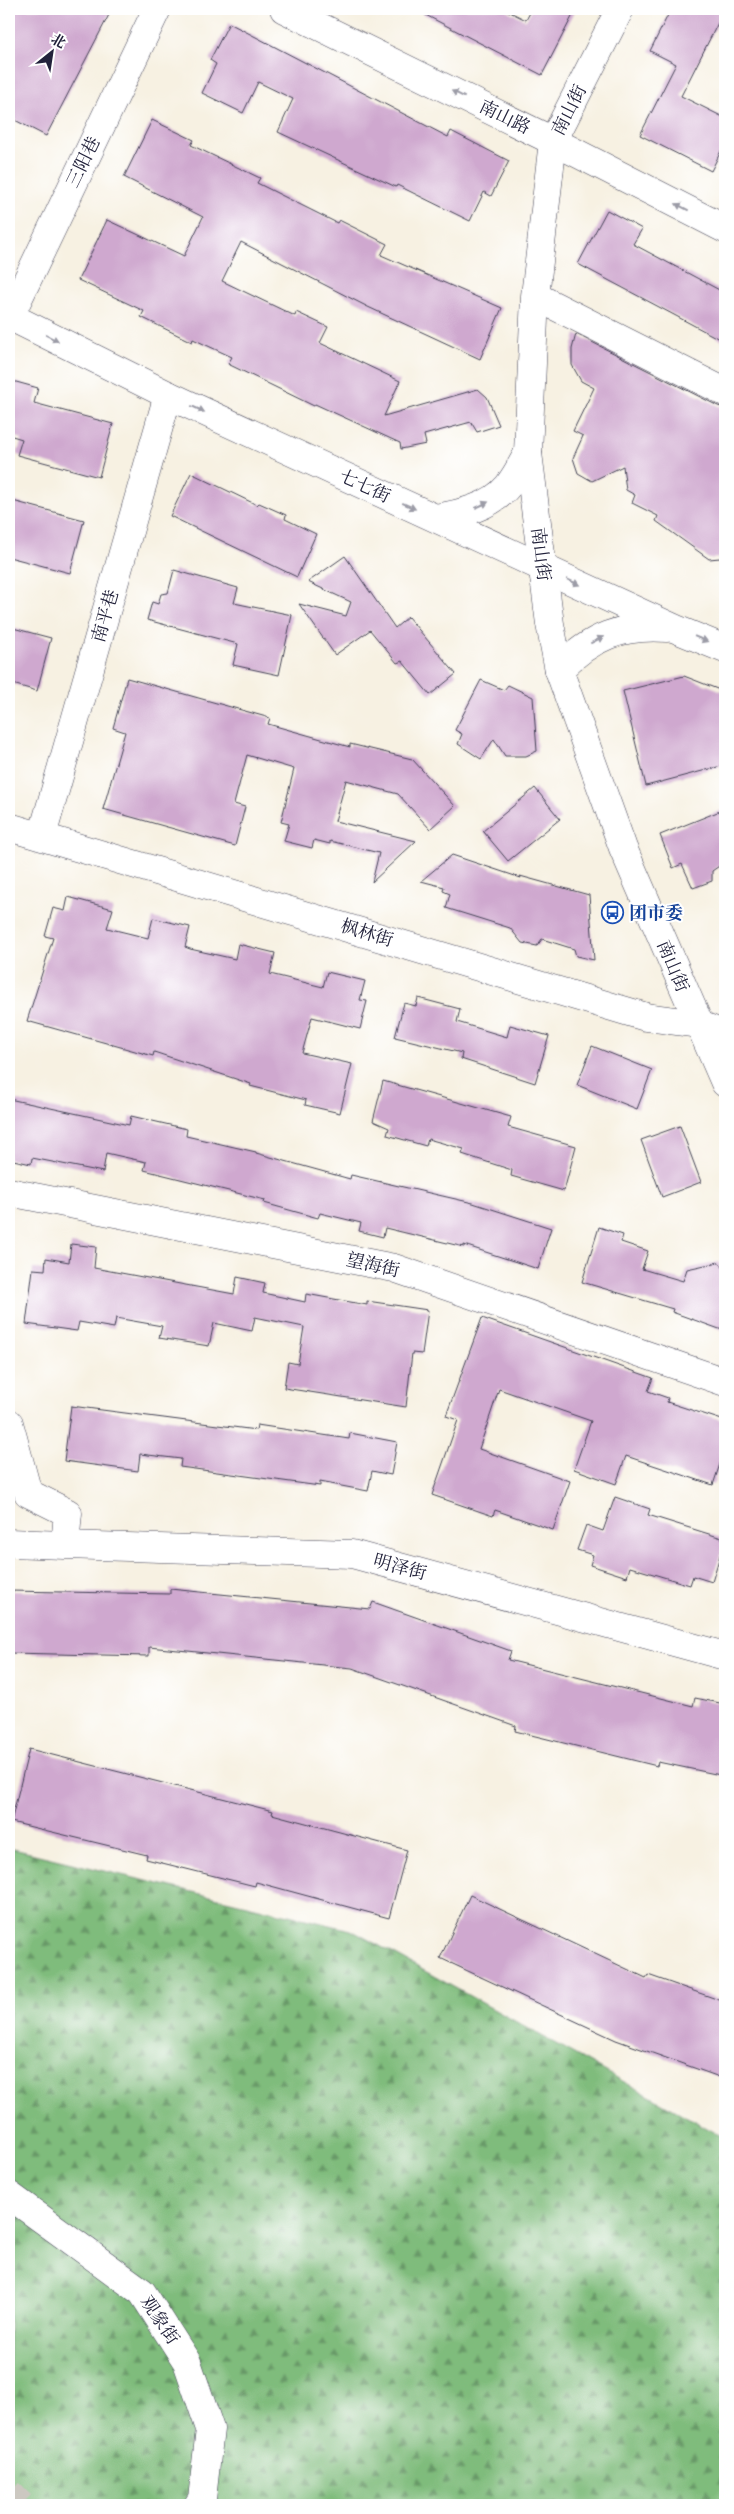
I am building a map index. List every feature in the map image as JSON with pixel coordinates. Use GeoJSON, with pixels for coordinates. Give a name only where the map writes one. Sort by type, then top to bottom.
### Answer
{"type":"FeatureCollection","features":[{"type":"Feature","properties":{"kind":"street","name":"三阳巷"},"geometry":{"type":"LineString","coordinates":[[9,316],[157,9]]}},
{"type":"Feature","properties":{"kind":"street","name":"南山路"},"geometry":{"type":"LineString","coordinates":[[284,9],[553,141],[725,229]]}},
{"type":"Feature","properties":{"kind":"street","name":"南山街"},"geometry":{"type":"LineString","coordinates":[[620,9],[553,141],[535,296],[528,453],[542,567],[559,670],[623,848],[725,1083]]}},
{"type":"Feature","properties":{"kind":"street"},"geometry":{"type":"LineString","coordinates":[[535,296],[725,392]]}},
{"type":"Feature","properties":{"kind":"street","name":"七七街"},"geometry":{"type":"LineString","coordinates":[[9,316],[168,395],[676,629],[725,649]]}},
{"type":"Feature","properties":{"kind":"street","name":"南平巷"},"geometry":{"type":"LineString","coordinates":[[42,836],[168,395]]}},
{"type":"Feature","properties":{"kind":"street"},"geometry":{"type":"LineString","coordinates":[[435,518],[461,514],[488,502],[508,487],[528,453]]}},
{"type":"Feature","properties":{"kind":"street"},"geometry":{"type":"LineString","coordinates":[[559,670],[572,657],[594,641],[617,631],[641,626],[676,629]]}},
{"type":"Feature","properties":{"kind":"street","name":"枫林街"},"geometry":{"type":"LineString","coordinates":[[9,828],[42,836],[646,1017],[698,1024],[725,1035]]}},
{"type":"Feature","properties":{"kind":"street","name":"望海街"},"geometry":{"type":"LineString","coordinates":[[9,1192],[394,1268],[725,1382]]}},
{"type":"Feature","properties":{"kind":"street"},"geometry":{"type":"LineString","coordinates":[[9,1423],[28,1493],[68,1513],[65,1545]]}},
{"type":"Feature","properties":{"kind":"street","name":"明泽街"},"geometry":{"type":"LineString","coordinates":[[9,1543],[352,1554],[725,1656]]}},
{"type":"Feature","properties":{"kind":"street","name":"观象街"},"geometry":{"type":"LineString","coordinates":[[9,2195],[142,2292],[187,2362],[210,2430],[202,2499],[198,2505]]}},
{"type":"Feature","properties":{"kind":"green space"},"geometry":{"type":"Polygon","coordinates":[[[9,1848],[351,1930],[725,2138],[725,2505],[9,2505],[9,1848]]]}},
{"type":"Feature","properties":{"kind":"building"},"geometry":{"type":"Polygon","coordinates":[[[9,9],[112,9],[46,136],[9,117],[9,9]]]}},
{"type":"Feature","properties":{"kind":"building"},"geometry":{"type":"Polygon","coordinates":[[[414,9],[504,9],[526,20],[532,9],[576,9],[542,75],[414,9]]]}},
{"type":"Feature","properties":{"kind":"building"},"geometry":{"type":"Polygon","coordinates":[[[671,9],[725,9],[681,96],[725,118],[725,143],[711,171],[640,135],[676,64],[650,51],[671,9]]]}},
{"type":"Feature","properties":{"kind":"building"},"geometry":{"type":"Polygon","coordinates":[[[229,23],[448,137],[451,131],[509,161],[491,196],[484,192],[470,221],[397,185],[396,187],[278,132],[293,99],[258,82],[243,113],[202,93],[216,64],[210,60],[229,23]]]}},
{"type":"Feature","properties":{"kind":"building"},"geometry":{"type":"Polygon","coordinates":[[[152,120],[194,140],[191,145],[260,178],[257,183],[337,223],[339,220],[387,244],[381,255],[502,308],[480,359],[368,307],[241,242],[222,281],[295,316],[296,312],[328,327],[320,343],[400,381],[384,416],[478,389],[487,397],[499,425],[477,432],[471,422],[424,435],[426,444],[401,449],[400,443],[315,404],[314,406],[228,364],[232,357],[193,339],[192,342],[141,317],[144,311],[78,280],[107,220],[184,256],[203,217],[124,177],[152,120]]]}},
{"type":"Feature","properties":{"kind":"building"},"geometry":{"type":"Polygon","coordinates":[[[607,210],[642,229],[633,244],[725,293],[725,342],[578,264],[607,210]]]}},
{"type":"Feature","properties":{"kind":"building"},"geometry":{"type":"Polygon","coordinates":[[[576,334],[725,408],[725,552],[720,558],[709,559],[656,521],[658,516],[632,503],[635,495],[626,490],[623,466],[592,481],[578,473],[573,458],[583,436],[573,431],[594,388],[581,381],[572,365],[572,349],[576,334]]]}},
{"type":"Feature","properties":{"kind":"building"},"geometry":{"type":"Polygon","coordinates":[[[9,380],[38,388],[34,403],[113,424],[99,477],[17,455],[22,439],[9,435],[9,380]]]}},
{"type":"Feature","properties":{"kind":"building"},"geometry":{"type":"Polygon","coordinates":[[[191,473],[257,505],[259,503],[286,515],[285,519],[316,534],[297,577],[170,516],[191,473]]]}},
{"type":"Feature","properties":{"kind":"building"},"geometry":{"type":"Polygon","coordinates":[[[9,500],[84,520],[70,573],[9,557],[9,500]]]}},
{"type":"Feature","properties":{"kind":"building"},"geometry":{"type":"Polygon","coordinates":[[[345,556],[395,628],[408,617],[456,674],[430,695],[402,661],[397,663],[370,630],[335,655],[299,604],[346,616],[351,602],[308,582],[345,556]]]}},
{"type":"Feature","properties":{"kind":"building"},"geometry":{"type":"Polygon","coordinates":[[[174,570],[238,588],[234,603],[292,615],[279,675],[233,665],[238,644],[147,620],[152,602],[158,604],[161,594],[168,593],[174,570]]]}},
{"type":"Feature","properties":{"kind":"building"},"geometry":{"type":"Polygon","coordinates":[[[9,627],[51,638],[37,691],[9,683],[9,627]]]}},
{"type":"Feature","properties":{"kind":"building"},"geometry":{"type":"Polygon","coordinates":[[[684,676],[725,692],[725,765],[646,786],[623,691],[684,676]]]}},
{"type":"Feature","properties":{"kind":"building"},"geometry":{"type":"Polygon","coordinates":[[[127,678],[270,718],[268,724],[350,747],[350,744],[412,759],[455,806],[430,829],[398,794],[346,780],[335,821],[416,841],[372,882],[379,853],[330,841],[330,844],[314,840],[312,848],[284,841],[289,824],[281,822],[294,769],[247,755],[234,804],[245,807],[235,846],[103,809],[125,732],[113,728],[127,678]]]}},
{"type":"Feature","properties":{"kind":"building"},"geometry":{"type":"Polygon","coordinates":[[[481,680],[504,690],[508,685],[533,697],[537,751],[526,756],[505,756],[494,739],[481,759],[458,744],[462,734],[455,730],[481,680]]]}},
{"type":"Feature","properties":{"kind":"building"},"geometry":{"type":"Polygon","coordinates":[[[535,788],[560,819],[508,861],[483,831],[535,788]]]}},
{"type":"Feature","properties":{"kind":"building"},"geometry":{"type":"Polygon","coordinates":[[[725,809],[725,862],[712,871],[712,881],[693,888],[682,864],[673,868],[660,835],[725,809]]]}},
{"type":"Feature","properties":{"kind":"building"},"geometry":{"type":"Polygon","coordinates":[[[452,855],[521,878],[520,876],[589,895],[594,960],[576,956],[574,949],[542,939],[537,946],[522,943],[510,928],[446,908],[450,894],[443,891],[444,887],[421,881],[452,855]]]}},
{"type":"Feature","properties":{"kind":"building"},"geometry":{"type":"Polygon","coordinates":[[[68,897],[113,909],[107,928],[148,938],[153,918],[190,927],[185,947],[190,949],[235,959],[238,944],[275,953],[270,974],[323,987],[327,972],[365,981],[360,1000],[367,1001],[360,1029],[312,1017],[302,1053],[352,1064],[340,1113],[305,1105],[306,1100],[250,1086],[251,1084],[154,1052],[153,1056],[27,1021],[53,938],[45,936],[53,908],[65,911],[68,897]]]}},
{"type":"Feature","properties":{"kind":"building"},"geometry":{"type":"Polygon","coordinates":[[[418,998],[460,1009],[457,1022],[507,1037],[510,1025],[549,1036],[535,1083],[461,1059],[462,1053],[395,1037],[404,1003],[416,1006],[418,998]]]}},
{"type":"Feature","properties":{"kind":"building"},"geometry":{"type":"Polygon","coordinates":[[[592,1046],[652,1070],[637,1109],[577,1085],[592,1046]]]}},
{"type":"Feature","properties":{"kind":"building"},"geometry":{"type":"Polygon","coordinates":[[[383,1081],[511,1117],[508,1127],[576,1146],[564,1191],[511,1176],[512,1170],[462,1154],[464,1149],[428,1139],[426,1146],[387,1135],[389,1128],[373,1121],[383,1081]]]}},
{"type":"Feature","properties":{"kind":"building"},"geometry":{"type":"Polygon","coordinates":[[[9,1099],[129,1125],[131,1116],[187,1129],[186,1136],[256,1152],[350,1179],[351,1175],[473,1203],[551,1228],[538,1269],[464,1245],[464,1247],[385,1228],[383,1237],[359,1231],[361,1223],[320,1213],[318,1218],[264,1203],[265,1200],[144,1170],[146,1162],[106,1153],[103,1172],[32,1158],[31,1164],[9,1159],[9,1099]]]}},
{"type":"Feature","properties":{"kind":"building"},"geometry":{"type":"Polygon","coordinates":[[[680,1126],[701,1182],[662,1197],[641,1140],[680,1126]]]}},
{"type":"Feature","properties":{"kind":"building"},"geometry":{"type":"Polygon","coordinates":[[[599,1227],[623,1235],[621,1242],[648,1251],[642,1269],[683,1281],[687,1269],[719,1262],[725,1270],[725,1331],[672,1312],[673,1309],[582,1282],[599,1227]]]}},
{"type":"Feature","properties":{"kind":"building"},"geometry":{"type":"Polygon","coordinates":[[[71,1244],[96,1247],[94,1268],[234,1294],[237,1277],[265,1283],[263,1293],[305,1302],[306,1294],[367,1305],[367,1301],[428,1310],[422,1354],[412,1353],[406,1407],[284,1388],[288,1362],[298,1364],[304,1327],[255,1317],[252,1331],[214,1323],[209,1346],[159,1338],[162,1326],[116,1318],[114,1328],[79,1322],[77,1331],[26,1324],[33,1269],[45,1270],[46,1258],[69,1262],[71,1244]]]}},
{"type":"Feature","properties":{"kind":"building"},"geometry":{"type":"Polygon","coordinates":[[[482,1318],[653,1378],[648,1391],[668,1398],[667,1402],[725,1421],[725,1449],[713,1485],[626,1456],[616,1484],[574,1469],[591,1421],[499,1389],[479,1449],[570,1481],[553,1530],[495,1510],[493,1516],[432,1495],[458,1420],[446,1416],[482,1318]]]}},
{"type":"Feature","properties":{"kind":"building"},"geometry":{"type":"Polygon","coordinates":[[[71,1406],[256,1430],[257,1425],[349,1439],[350,1433],[397,1442],[391,1475],[372,1471],[368,1491],[320,1482],[320,1486],[180,1467],[181,1459],[140,1454],[138,1471],[64,1461],[71,1406]]]}},
{"type":"Feature","properties":{"kind":"building"},"geometry":{"type":"Polygon","coordinates":[[[615,1497],[650,1509],[648,1515],[725,1539],[712,1582],[693,1576],[690,1585],[630,1567],[627,1577],[590,1565],[593,1555],[577,1550],[586,1525],[603,1531],[615,1497]]]}},
{"type":"Feature","properties":{"kind":"building"},"geometry":{"type":"Polygon","coordinates":[[[170,1589],[370,1609],[373,1602],[511,1651],[508,1660],[693,1706],[695,1698],[725,1704],[725,1776],[658,1762],[657,1766],[515,1731],[516,1726],[352,1668],[149,1647],[149,1656],[9,1653],[9,1591],[170,1594],[170,1589]]]}},
{"type":"Feature","properties":{"kind":"building"},"geometry":{"type":"Polygon","coordinates":[[[29,1749],[273,1811],[272,1814],[407,1850],[389,1918],[256,1882],[255,1886],[146,1859],[147,1855],[11,1822],[29,1749]]]}},
{"type":"Feature","properties":{"kind":"building"},"geometry":{"type":"Polygon","coordinates":[[[470,1895],[646,1978],[648,1975],[725,2002],[725,2079],[616,2040],[440,1958],[470,1895]]]}},
{"type":"Feature","properties":{"kind":"tunnel"},"geometry":{"type":"LineString","coordinates":[[9,2493],[21,2505]]}},
{"type":"Feature","properties":{"kind":"place","name":"团市委"},"geometry":{"type":"Point","coordinates":[613,913]}}]}
